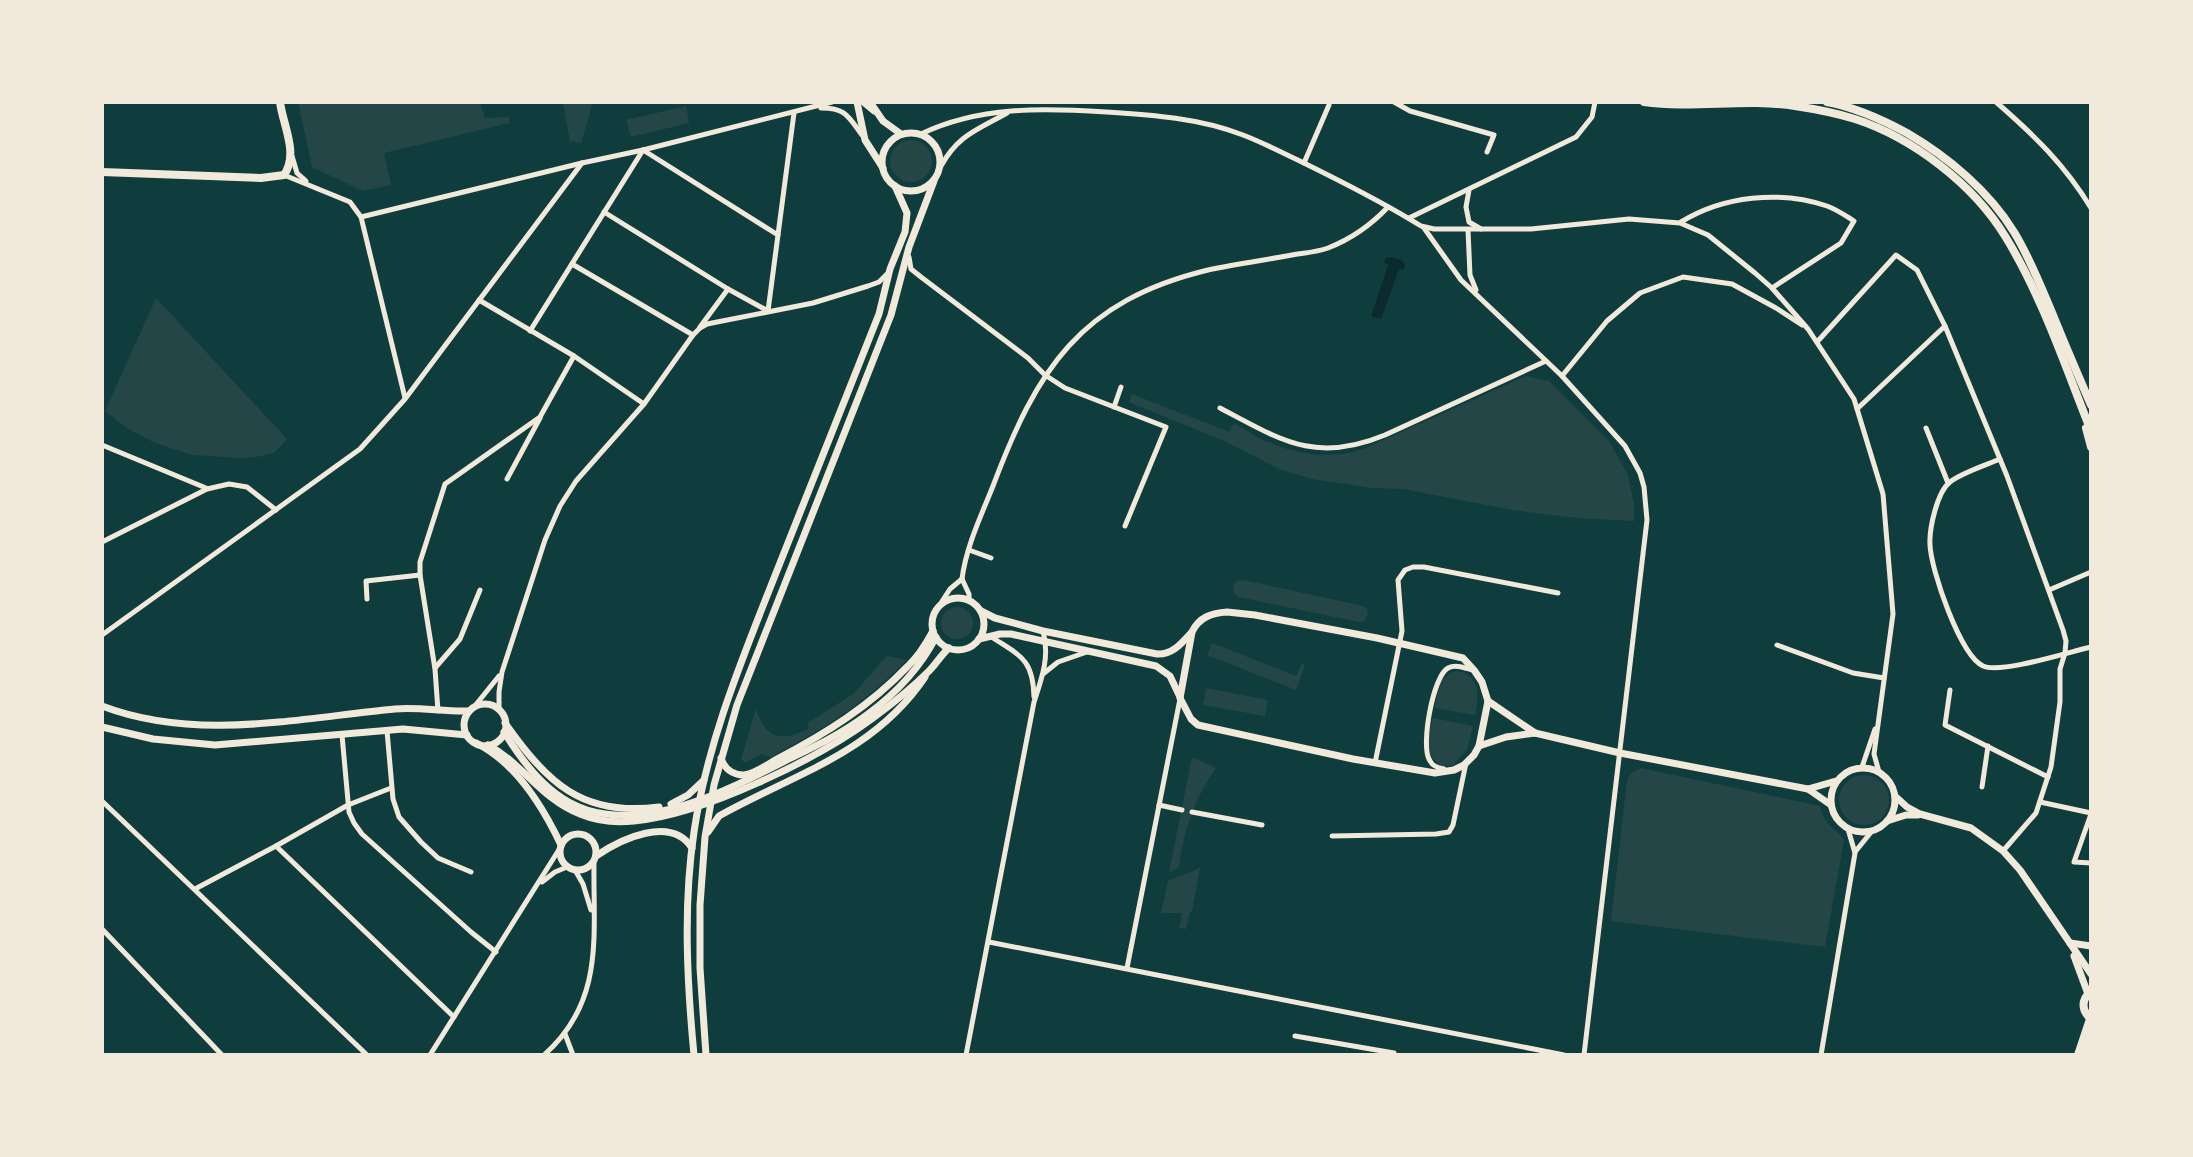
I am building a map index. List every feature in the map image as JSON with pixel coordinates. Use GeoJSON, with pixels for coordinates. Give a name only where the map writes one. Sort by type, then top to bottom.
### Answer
{"type":"FeatureCollection","features":[{"type":"Feature","properties":{"kind":"main road"},"geometry":{"type":"LineString","coordinates":[[102,172],[261,178],[284,175],[292,155],[280,102]]}},
{"type":"Feature","properties":{"kind":"main road"},"geometry":{"type":"LineString","coordinates":[[1644,102],[1802,107],[1856,119],[1891,135],[1947,172],[1979,201],[2004,234],[2022,266],[2086,406],[2091,431]]}},
{"type":"Feature","properties":{"kind":"main road"},"geometry":{"type":"LineString","coordinates":[[1827,102],[1864,113],[1922,142],[1988,197],[2012,229],[2030,261],[2087,390],[2091,447]]}},
{"type":"Feature","properties":{"kind":"main road"},"geometry":{"type":"LineString","coordinates":[[2078,1055],[2091,1019],[2086,1015],[2083,1004],[2089,992]]}},
{"type":"Feature","properties":{"kind":"main road"},"geometry":{"type":"LineString","coordinates":[[2085,1055],[2091,1038]]}},
{"type":"Feature","properties":{"kind":"street"},"geometry":{"type":"LineString","coordinates":[[361,217],[832,102]]}},
{"type":"Feature","properties":{"kind":"street"},"geometry":{"type":"LineString","coordinates":[[859,102],[865,140]]}},
{"type":"Feature","properties":{"kind":"street"},"geometry":{"type":"LineString","coordinates":[[859,102],[901,134]]}},
{"type":"Feature","properties":{"kind":"street"},"geometry":{"type":"LineString","coordinates":[[870,102],[883,121]]}},
{"type":"Feature","properties":{"kind":"street"},"geometry":{"type":"LineString","coordinates":[[1394,102],[1410,111],[1494,135],[1487,152]]}},
{"type":"Feature","properties":{"kind":"street"},"geometry":{"type":"LineString","coordinates":[[1408,218],[1576,137],[1592,117],[1595,102]]}},
{"type":"Feature","properties":{"kind":"street"},"geometry":{"type":"LineString","coordinates":[[1996,102],[2040,141],[2091,208]]}},
{"type":"Feature","properties":{"kind":"street"},"geometry":{"type":"LineString","coordinates":[[1304,163],[1329,105]]}},
{"type":"Feature","properties":{"kind":"street"},"geometry":{"type":"LineString","coordinates":[[812,109],[837,108],[847,115],[889,182],[895,186],[911,191],[927,187],[934,181]]}},
{"type":"Feature","properties":{"kind":"street"},"geometry":{"type":"LineString","coordinates":[[921,134],[959,119],[1012,111],[1058,109],[1164,116],[1199,122],[1242,135],[1304,163],[1421,226],[1434,229],[1531,229],[1629,219],[1680,223],[1708,235],[1772,288],[1808,329],[1854,399],[1883,494],[1893,614],[1874,754],[1879,772]]}},
{"type":"Feature","properties":{"kind":"street"},"geometry":{"type":"LineString","coordinates":[[706,1055],[701,982],[701,875],[714,785],[737,705],[891,315],[908,252],[934,181],[950,150],[963,137],[1012,111]]}},
{"type":"Feature","properties":{"kind":"street"},"geometry":{"type":"LineString","coordinates":[[768,311],[794,113]]}},
{"type":"Feature","properties":{"kind":"street"},"geometry":{"type":"LineString","coordinates":[[883,168],[884,151],[894,138],[911,132],[930,139],[937,147],[941,166]]}},
{"type":"Feature","properties":{"kind":"street"},"geometry":{"type":"LineString","coordinates":[[530,331],[643,150]]}},
{"type":"Feature","properties":{"kind":"street"},"geometry":{"type":"LineString","coordinates":[[643,150],[778,235]]}},
{"type":"Feature","properties":{"kind":"street"},"geometry":{"type":"LineString","coordinates":[[292,155],[297,173],[315,187]]}},
{"type":"Feature","properties":{"kind":"street"},"geometry":{"type":"LineString","coordinates":[[102,635],[360,449],[405,399],[582,163]]}},
{"type":"Feature","properties":{"kind":"street"},"geometry":{"type":"LineString","coordinates":[[284,175],[350,202],[361,217],[405,399]]}},
{"type":"Feature","properties":{"kind":"street"},"geometry":{"type":"LineString","coordinates":[[694,1055],[688,933],[692,848],[701,792],[713,744],[743,655],[882,303],[890,269],[905,232],[907,213],[895,186]]}},
{"type":"Feature","properties":{"kind":"street"},"geometry":{"type":"LineString","coordinates":[[1469,190],[1466,207],[1469,222],[1482,230]]}},
{"type":"Feature","properties":{"kind":"street"},"geometry":{"type":"LineString","coordinates":[[1680,223],[1693,215],[1739,199],[1762,198],[1794,198],[1829,207],[1854,221],[1841,243],[1772,288]]}},
{"type":"Feature","properties":{"kind":"street"},"geometry":{"type":"LineString","coordinates":[[504,732],[522,759],[555,794],[594,812],[634,815],[689,803],[750,779],[856,723],[899,687],[923,658],[934,634],[934,613],[950,589],[962,579],[969,550],[1017,425],[1060,353],[1109,309],[1154,286],[1209,270],[1326,249],[1362,231],[1388,207]]}},
{"type":"Feature","properties":{"kind":"street"},"geometry":{"type":"LineString","coordinates":[[604,212],[768,311]]}},
{"type":"Feature","properties":{"kind":"street"},"geometry":{"type":"LineString","coordinates":[[1421,226],[1461,280],[1562,376],[1625,446],[1644,487],[1647,520],[1584,1055]]}},
{"type":"Feature","properties":{"kind":"street"},"geometry":{"type":"LineString","coordinates":[[1468,230],[1470,275],[1478,294]]}},
{"type":"Feature","properties":{"kind":"street"},"geometry":{"type":"LineString","coordinates":[[908,252],[911,269],[1028,358],[1045,375],[1065,388],[1166,427],[1125,526]]}},
{"type":"Feature","properties":{"kind":"street"},"geometry":{"type":"LineString","coordinates":[[1817,342],[1896,255],[1917,270],[1945,326],[2000,459],[2049,590],[2066,641],[2048,777],[2036,813],[2003,851]]}},
{"type":"Feature","properties":{"kind":"street"},"geometry":{"type":"LineString","coordinates":[[572,264],[693,335]]}},
{"type":"Feature","properties":{"kind":"street"},"geometry":{"type":"LineString","coordinates":[[700,328],[716,321],[813,303],[868,286],[879,282],[890,269]]}},
{"type":"Feature","properties":{"kind":"street"},"geometry":{"type":"LineString","coordinates":[[900,279],[907,274],[921,277]]}},
{"type":"Feature","properties":{"kind":"street"},"geometry":{"type":"LineString","coordinates":[[1562,376],[1607,321],[1640,293],[1683,277],[1732,284],[1808,329]]}},
{"type":"Feature","properties":{"kind":"street"},"geometry":{"type":"LineString","coordinates":[[868,286],[879,294],[882,303]]}},
{"type":"Feature","properties":{"kind":"street"},"geometry":{"type":"LineString","coordinates":[[704,780],[688,795],[665,806],[625,809],[596,804],[568,791],[528,755],[499,710],[499,692],[502,672],[545,540],[560,506],[576,481],[644,404],[728,289]]}},
{"type":"Feature","properties":{"kind":"street"},"geometry":{"type":"LineString","coordinates":[[479,300],[574,356],[644,404]]}},
{"type":"Feature","properties":{"kind":"street"},"geometry":{"type":"LineString","coordinates":[[1857,409],[1945,326]]}},
{"type":"Feature","properties":{"kind":"street"},"geometry":{"type":"LineString","coordinates":[[507,479],[574,356]]}},
{"type":"Feature","properties":{"kind":"street"},"geometry":{"type":"LineString","coordinates":[[1220,408],[1290,443],[1307,447],[1347,447],[1385,435],[1546,361]]}},
{"type":"Feature","properties":{"kind":"street"},"geometry":{"type":"LineString","coordinates":[[1114,407],[1121,387]]}},
{"type":"Feature","properties":{"kind":"street"},"geometry":{"type":"LineString","coordinates":[[438,711],[420,562],[445,484],[540,417]]}},
{"type":"Feature","properties":{"kind":"street"},"geometry":{"type":"LineString","coordinates":[[1926,428],[1948,483]]}},
{"type":"Feature","properties":{"kind":"street"},"geometry":{"type":"LineString","coordinates":[[102,445],[207,489]]}},
{"type":"Feature","properties":{"kind":"street"},"geometry":{"type":"LineString","coordinates":[[2000,459],[1948,483],[1935,507],[1930,543],[1933,565],[1957,633],[1969,654],[1984,666],[2005,668],[2091,647]]}},
{"type":"Feature","properties":{"kind":"street"},"geometry":{"type":"LineString","coordinates":[[103,539],[207,489],[229,484],[247,487],[276,510]]}},
{"type":"Feature","properties":{"kind":"street"},"geometry":{"type":"LineString","coordinates":[[969,550],[991,558]]}},
{"type":"Feature","properties":{"kind":"street"},"geometry":{"type":"LineString","coordinates":[[1375,763],[1400,643],[1402,621],[1397,583],[1402,572],[1424,567],[1558,593]]}},
{"type":"Feature","properties":{"kind":"street"},"geometry":{"type":"LineString","coordinates":[[2049,590],[2091,572]]}},
{"type":"Feature","properties":{"kind":"street"},"geometry":{"type":"LineString","coordinates":[[367,599],[366,581],[420,575]]}},
{"type":"Feature","properties":{"kind":"street"},"geometry":{"type":"LineString","coordinates":[[962,579],[969,600]]}},
{"type":"Feature","properties":{"kind":"street"},"geometry":{"type":"LineString","coordinates":[[435,669],[460,639],[480,590]]}},
{"type":"Feature","properties":{"kind":"street"},"geometry":{"type":"LineString","coordinates":[[939,606],[953,598],[969,600],[995,618],[1157,654],[1169,653],[1192,632]]}},
{"type":"Feature","properties":{"kind":"street"},"geometry":{"type":"LineString","coordinates":[[934,634],[949,648],[965,649],[979,639],[984,625],[981,611]]}},
{"type":"Feature","properties":{"kind":"street"},"geometry":{"type":"LineString","coordinates":[[979,639],[1011,634],[1162,669],[1170,676],[1180,698],[1191,719],[1198,725],[1435,773],[1454,770],[1466,762],[1479,746],[1488,701],[1482,682],[1463,658],[1255,615],[1227,612],[1206,616],[1192,632],[1180,698],[1127,968]]}},
{"type":"Feature","properties":{"kind":"street"},"geometry":{"type":"LineString","coordinates":[[966,1055],[1034,702],[1043,675],[1046,641],[1043,631]]}},
{"type":"Feature","properties":{"kind":"street"},"geometry":{"type":"LineString","coordinates":[[721,758],[732,772],[748,774],[825,734],[902,672],[934,634]]}},
{"type":"Feature","properties":{"kind":"street"},"geometry":{"type":"LineString","coordinates":[[990,636],[1016,653],[1029,667],[1034,682],[1034,702]]}},
{"type":"Feature","properties":{"kind":"street"},"geometry":{"type":"LineString","coordinates":[[1777,645],[1853,673],[1884,678]]}},
{"type":"Feature","properties":{"kind":"street"},"geometry":{"type":"LineString","coordinates":[[705,837],[719,816],[838,756],[870,736],[911,698],[949,648]]}},
{"type":"Feature","properties":{"kind":"street"},"geometry":{"type":"LineString","coordinates":[[1043,675],[1058,662],[1092,651]]}},
{"type":"Feature","properties":{"kind":"street"},"geometry":{"type":"LineString","coordinates":[[1454,770],[1437,768],[1429,760],[1425,747],[1428,724],[1436,687],[1443,672],[1455,666],[1474,670]]}},
{"type":"Feature","properties":{"kind":"street"},"geometry":{"type":"LineString","coordinates":[[488,745],[548,796],[579,814],[616,822],[647,820],[721,798],[829,746],[867,722],[929,671]]}},
{"type":"Feature","properties":{"kind":"street"},"geometry":{"type":"LineString","coordinates":[[467,735],[464,722],[502,672]]}},
{"type":"Feature","properties":{"kind":"street"},"geometry":{"type":"LineString","coordinates":[[1950,690],[1945,725],[2048,777]]}},
{"type":"Feature","properties":{"kind":"street"},"geometry":{"type":"LineString","coordinates":[[1488,701],[1535,733],[1620,753],[1808,789],[1831,805]]}},
{"type":"Feature","properties":{"kind":"street"},"geometry":{"type":"LineString","coordinates":[[102,706],[154,720],[217,725],[398,709],[472,709],[487,704],[499,710]]}},
{"type":"Feature","properties":{"kind":"street"},"geometry":{"type":"LineString","coordinates":[[1862,767],[1878,720]]}},
{"type":"Feature","properties":{"kind":"street"},"geometry":{"type":"LineString","coordinates":[[476,743],[495,743],[504,732],[505,723]]}},
{"type":"Feature","properties":{"kind":"street"},"geometry":{"type":"LineString","coordinates":[[102,727],[153,739],[215,745],[387,731],[428,730],[467,735],[501,760],[543,809],[561,847],[561,859],[583,884],[593,915]]}},
{"type":"Feature","properties":{"kind":"street"},"geometry":{"type":"LineString","coordinates":[[387,731],[391,788],[399,817],[421,842],[445,862],[471,872]]}},
{"type":"Feature","properties":{"kind":"street"},"geometry":{"type":"LineString","coordinates":[[1479,746],[1506,737],[1535,733]]}},
{"type":"Feature","properties":{"kind":"street"},"geometry":{"type":"LineString","coordinates":[[342,735],[348,805],[351,818],[362,834],[496,952]]}},
{"type":"Feature","properties":{"kind":"street"},"geometry":{"type":"LineString","coordinates":[[1982,787],[1988,746]]}},
{"type":"Feature","properties":{"kind":"street"},"geometry":{"type":"LineString","coordinates":[[1332,836],[1449,832],[1466,762]]}},
{"type":"Feature","properties":{"kind":"street"},"geometry":{"type":"LineString","coordinates":[[1808,789],[1836,781],[1852,769],[1862,767],[1879,772],[1891,783],[1896,797],[1907,807],[1920,814],[1971,828],[2003,851],[2020,870],[2091,974]]}},
{"type":"Feature","properties":{"kind":"street"},"geometry":{"type":"LineString","coordinates":[[1836,781],[1831,805],[1837,819],[1848,829],[1872,831]]}},
{"type":"Feature","properties":{"kind":"street"},"geometry":{"type":"LineString","coordinates":[[195,889],[348,805],[391,788]]}},
{"type":"Feature","properties":{"kind":"street"},"geometry":{"type":"LineString","coordinates":[[1855,853],[1872,831],[1887,821],[1896,797]]}},
{"type":"Feature","properties":{"kind":"street"},"geometry":{"type":"LineString","coordinates":[[102,801],[367,1055]]}},
{"type":"Feature","properties":{"kind":"street"},"geometry":{"type":"LineString","coordinates":[[2040,802],[2091,813],[2074,862],[2091,863]]}},
{"type":"Feature","properties":{"kind":"street"},"geometry":{"type":"LineString","coordinates":[[1159,805],[1182,810]]}},
{"type":"Feature","properties":{"kind":"street"},"geometry":{"type":"LineString","coordinates":[[1192,812],[1262,825]]}},
{"type":"Feature","properties":{"kind":"street"},"geometry":{"type":"LineString","coordinates":[[1887,821],[1920,814]]}},
{"type":"Feature","properties":{"kind":"street"},"geometry":{"type":"LineString","coordinates":[[1821,1055],[1855,853],[1848,829]]}},
{"type":"Feature","properties":{"kind":"street"},"geometry":{"type":"LineString","coordinates":[[535,889],[549,876],[571,869],[586,869],[622,841],[658,832],[675,832],[692,848]]}},
{"type":"Feature","properties":{"kind":"street"},"geometry":{"type":"LineString","coordinates":[[430,1055],[561,847],[569,836],[587,836],[595,844],[593,958],[588,988],[565,1033],[544,1055]]}},
{"type":"Feature","properties":{"kind":"street"},"geometry":{"type":"LineString","coordinates":[[276,846],[454,1017]]}},
{"type":"Feature","properties":{"kind":"street"},"geometry":{"type":"LineString","coordinates":[[102,929],[222,1055]]}},
{"type":"Feature","properties":{"kind":"street"},"geometry":{"type":"LineString","coordinates":[[989,942],[1564,1055]]}},
{"type":"Feature","properties":{"kind":"street"},"geometry":{"type":"LineString","coordinates":[[2069,942],[2091,946]]}},
{"type":"Feature","properties":{"kind":"street"},"geometry":{"type":"LineString","coordinates":[[2069,942],[2089,992]]}},
{"type":"Feature","properties":{"kind":"street"},"geometry":{"type":"LineString","coordinates":[[565,1033],[573,1055]]}},
{"type":"Feature","properties":{"kind":"street"},"geometry":{"type":"LineString","coordinates":[[1295,1036],[1394,1053]]}},
{"type":"Feature","properties":{"kind":"shaded area"},"geometry":{"type":"Polygon","coordinates":[[[298,102],[476,102],[481,105],[485,118],[509,117],[509,123],[384,153],[391,185],[363,191],[312,167],[298,102]]]}},
{"type":"Feature","properties":{"kind":"shaded area"},"geometry":{"type":"Polygon","coordinates":[[[593,102],[581,143],[570,141],[563,104],[593,102]]]}},
{"type":"Feature","properties":{"kind":"shaded area"},"geometry":{"type":"Polygon","coordinates":[[[686,106],[689,123],[631,137],[626,120],[686,106]]]}},
{"type":"Feature","properties":{"kind":"shaded area"},"geometry":{"type":"Polygon","coordinates":[[[911,140],[926,146],[932,161],[926,176],[911,182],[896,176],[890,161],[896,146],[911,140]]]}},
{"type":"Feature","properties":{"kind":"shaded area"},"geometry":{"type":"Polygon","coordinates":[[[1392,257],[1405,265],[1403,270],[1399,269],[1381,319],[1371,316],[1388,265],[1384,263],[1386,258],[1392,257]]]}},
{"type":"Feature","properties":{"kind":"shaded area"},"geometry":{"type":"Polygon","coordinates":[[[156,298],[287,439],[275,452],[243,458],[192,455],[153,442],[105,411],[156,298]]]}},
{"type":"Feature","properties":{"kind":"shaded area"},"geometry":{"type":"Polygon","coordinates":[[[1526,376],[1549,381],[1609,441],[1628,475],[1634,521],[1513,510],[1403,489],[1312,479],[1279,469],[1224,441],[1129,402],[1132,394],[1229,432],[1234,423],[1261,439],[1287,449],[1316,455],[1344,454],[1363,449],[1526,376]]]}},
{"type":"Feature","properties":{"kind":"shaded area"},"geometry":{"type":"Polygon","coordinates":[[[1243,580],[1363,606],[1368,614],[1365,621],[1359,622],[1239,597],[1234,594],[1233,585],[1243,580]]]}},
{"type":"Feature","properties":{"kind":"shaded area"},"geometry":{"type":"Polygon","coordinates":[[[957,607],[968,612],[973,623],[968,634],[957,639],[946,634],[941,623],[946,612],[957,607]]]}},
{"type":"Feature","properties":{"kind":"shaded area"},"geometry":{"type":"Polygon","coordinates":[[[1212,643],[1296,676],[1302,664],[1305,665],[1296,690],[1207,655],[1212,643]]]}},
{"type":"Feature","properties":{"kind":"shaded area"},"geometry":{"type":"Polygon","coordinates":[[[887,656],[906,660],[875,690],[843,714],[771,757],[761,754],[745,763],[741,759],[756,709],[764,727],[775,735],[789,736],[808,729],[808,723],[853,694],[887,656]]]}},
{"type":"Feature","properties":{"kind":"shaded area"},"geometry":{"type":"Polygon","coordinates":[[[1457,671],[1465,673],[1474,682],[1477,694],[1475,715],[1435,708],[1443,680],[1457,671]]]}},
{"type":"Feature","properties":{"kind":"shaded area"},"geometry":{"type":"Polygon","coordinates":[[[1206,688],[1268,700],[1265,716],[1203,705],[1206,688]]]}},
{"type":"Feature","properties":{"kind":"shaded area"},"geometry":{"type":"Polygon","coordinates":[[[1433,718],[1473,726],[1467,750],[1453,765],[1441,766],[1432,756],[1429,737],[1433,718]]]}},
{"type":"Feature","properties":{"kind":"shaded area"},"geometry":{"type":"Polygon","coordinates":[[[1192,757],[1216,768],[1191,815],[1179,867],[1169,873],[1192,757]]]}},
{"type":"Feature","properties":{"kind":"shaded area"},"geometry":{"type":"Polygon","coordinates":[[[1641,768],[1820,806],[1827,822],[1844,840],[1825,947],[1611,921],[1627,781],[1631,773],[1641,768]]]}},
{"type":"Feature","properties":{"kind":"shaded area"},"geometry":{"type":"Polygon","coordinates":[[[1864,775],[1882,782],[1889,800],[1882,818],[1864,825],[1846,818],[1839,800],[1846,782],[1864,775]]]}},
{"type":"Feature","properties":{"kind":"shaded area"},"geometry":{"type":"Polygon","coordinates":[[[1200,868],[1186,929],[1179,928],[1182,913],[1161,913],[1168,881],[1200,868]]]}}]}
